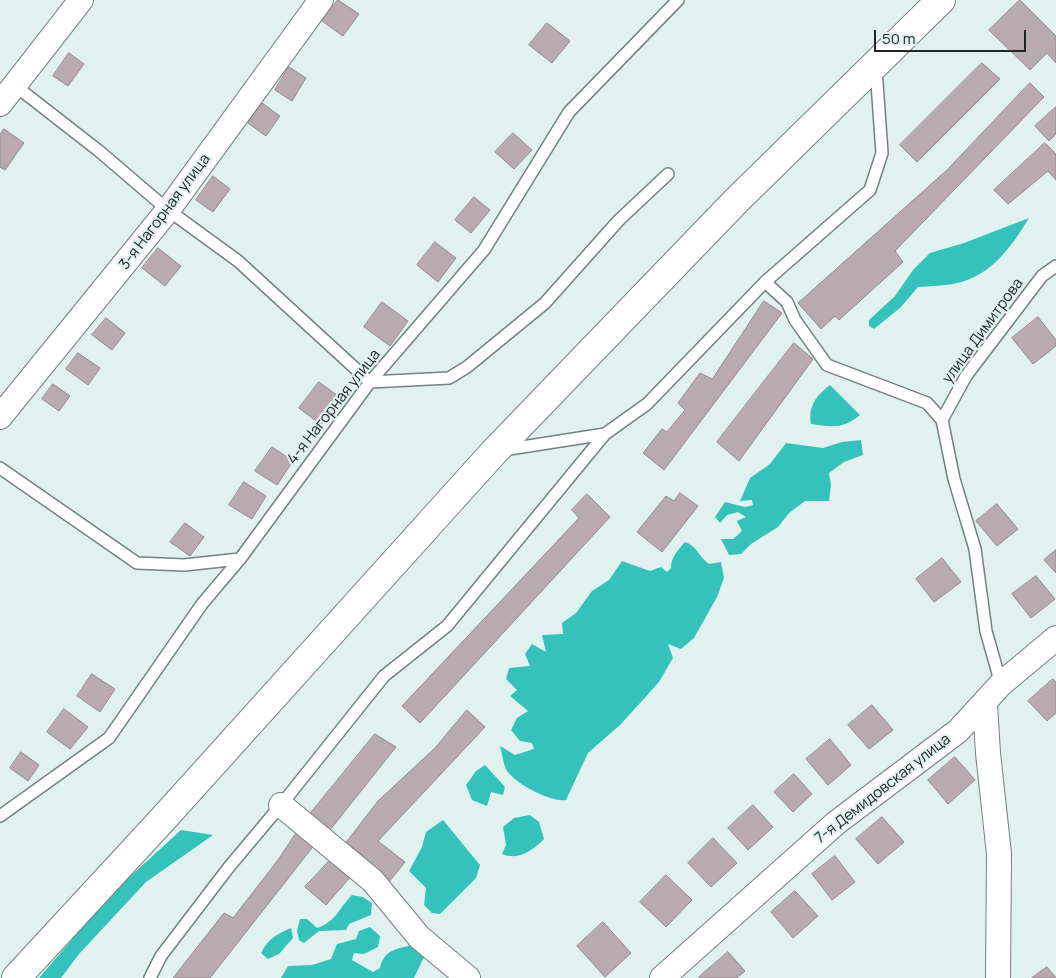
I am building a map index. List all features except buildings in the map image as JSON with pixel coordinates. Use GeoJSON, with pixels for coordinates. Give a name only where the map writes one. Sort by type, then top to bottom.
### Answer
{"type":"FeatureCollection","features":[{"type":"Feature","properties":{"kind":"main road"},"geometry":{"type":"LineString","coordinates":[[16,978],[170,812],[494,452],[736,201],[876,66],[941,0]]}},
{"type":"Feature","properties":{"kind":"street"},"geometry":{"type":"LineString","coordinates":[[0,104],[13,84],[81,0]]}},
{"type":"Feature","properties":{"kind":"street","name":"3-я Нагорная улица"},"geometry":{"type":"LineString","coordinates":[[0,417],[168,210],[321,0]]}},
{"type":"Feature","properties":{"kind":"street","name":"7-я Демидовская улица"},"geometry":{"type":"LineString","coordinates":[[662,978],[836,823],[958,731],[985,704],[1001,684],[1056,638]]}},
{"type":"Feature","properties":{"kind":"street"},"geometry":{"type":"LineString","coordinates":[[985,704],[988,753],[999,854],[998,978]]}},
{"type":"Feature","properties":{"kind":"street"},"geometry":{"type":"LineString","coordinates":[[281,805],[373,881],[419,937],[468,978]]}},
{"type":"Feature","properties":{"kind":"lane","name":"4-я Нагорная улица"},"geometry":{"type":"LineString","coordinates":[[0,816],[109,738],[202,604],[240,559],[370,382],[484,250],[569,112],[678,0]]}},
{"type":"Feature","properties":{"kind":"lane"},"geometry":{"type":"LineString","coordinates":[[150,978],[161,956],[223,874],[384,676],[448,626],[605,434],[648,404],[764,282],[870,190],[882,153],[876,66]]}},
{"type":"Feature","properties":{"kind":"lane"},"geometry":{"type":"LineString","coordinates":[[13,84],[99,151],[168,210],[238,261],[370,382],[449,378],[467,367],[546,303],[619,220],[668,174]]}},
{"type":"Feature","properties":{"kind":"lane","name":"улица Димитрова"},"geometry":{"type":"LineString","coordinates":[[942,420],[966,376],[1042,276],[1056,266]]}},
{"type":"Feature","properties":{"kind":"lane"},"geometry":{"type":"LineString","coordinates":[[764,282],[786,302],[795,320],[827,365],[927,403],[942,420],[954,479],[975,549],[986,631],[1001,684]]}},
{"type":"Feature","properties":{"kind":"lane"},"geometry":{"type":"LineString","coordinates":[[494,452],[605,434]]}},
{"type":"Feature","properties":{"kind":"lane"},"geometry":{"type":"LineString","coordinates":[[0,468],[137,563],[184,565],[240,559]]}},
{"type":"Feature","properties":{"kind":"shaded area"},"geometry":{"type":"Polygon","coordinates":[[[1029,218],[1008,249],[980,274],[952,284],[918,287],[900,308],[874,329],[869,326],[869,320],[895,296],[913,270],[930,253],[964,243],[1029,218]]]}},
{"type":"Feature","properties":{"kind":"shaded area"},"geometry":{"type":"Polygon","coordinates":[[[830,385],[860,415],[843,425],[825,426],[811,424],[810,418],[814,402],[830,385]]]}},
{"type":"Feature","properties":{"kind":"shaded area"},"geometry":{"type":"Polygon","coordinates":[[[861,440],[863,455],[844,462],[829,473],[831,485],[829,501],[805,501],[789,513],[778,527],[751,544],[741,554],[729,555],[721,539],[733,539],[742,531],[737,521],[746,517],[738,512],[727,515],[720,523],[715,517],[725,502],[745,507],[753,505],[752,500],[740,501],[750,478],[770,464],[786,443],[823,448],[842,442],[861,440]]]}},
{"type":"Feature","properties":{"kind":"shaded area"},"geometry":{"type":"Polygon","coordinates":[[[685,542],[692,546],[709,564],[721,562],[724,578],[717,597],[694,638],[681,649],[668,644],[673,658],[659,682],[621,724],[588,753],[566,800],[543,795],[524,786],[506,769],[500,746],[515,755],[534,749],[532,743],[520,741],[511,730],[517,718],[528,711],[510,696],[517,690],[506,679],[509,668],[530,666],[525,654],[532,644],[546,652],[542,635],[563,634],[562,623],[576,613],[592,591],[609,580],[622,561],[650,571],[661,567],[667,572],[671,568],[675,554],[685,542]]]}},
{"type":"Feature","properties":{"kind":"shaded area"},"geometry":{"type":"Polygon","coordinates":[[[485,765],[505,787],[503,795],[491,792],[487,806],[472,800],[466,785],[476,771],[485,765]]]}},
{"type":"Feature","properties":{"kind":"shaded area"},"geometry":{"type":"Polygon","coordinates":[[[530,815],[539,822],[544,839],[535,847],[520,855],[508,856],[502,854],[506,845],[503,827],[514,818],[530,815]]]}},
{"type":"Feature","properties":{"kind":"shaded area"},"geometry":{"type":"Polygon","coordinates":[[[443,820],[480,865],[476,878],[440,914],[432,913],[424,905],[426,888],[409,871],[422,847],[426,832],[443,820]]]}},
{"type":"Feature","properties":{"kind":"shaded area"},"geometry":{"type":"Polygon","coordinates":[[[181,830],[213,835],[146,882],[79,954],[61,978],[39,978],[112,893],[181,830]]]}},
{"type":"Feature","properties":{"kind":"shaded area"},"geometry":{"type":"Polygon","coordinates":[[[352,895],[363,897],[372,903],[371,915],[349,924],[346,930],[319,931],[304,943],[299,940],[297,931],[300,919],[307,919],[317,928],[324,925],[333,918],[352,895]]]}},
{"type":"Feature","properties":{"kind":"shaded area"},"geometry":{"type":"Polygon","coordinates":[[[370,927],[380,936],[378,947],[364,954],[354,953],[352,960],[373,972],[380,968],[388,953],[413,945],[426,953],[414,978],[281,978],[288,966],[312,965],[331,959],[337,944],[356,939],[359,931],[370,927]]]}},
{"type":"Feature","properties":{"kind":"shaded area"},"geometry":{"type":"Polygon","coordinates":[[[291,928],[293,938],[279,954],[268,959],[261,953],[273,938],[291,928]]]}}]}
